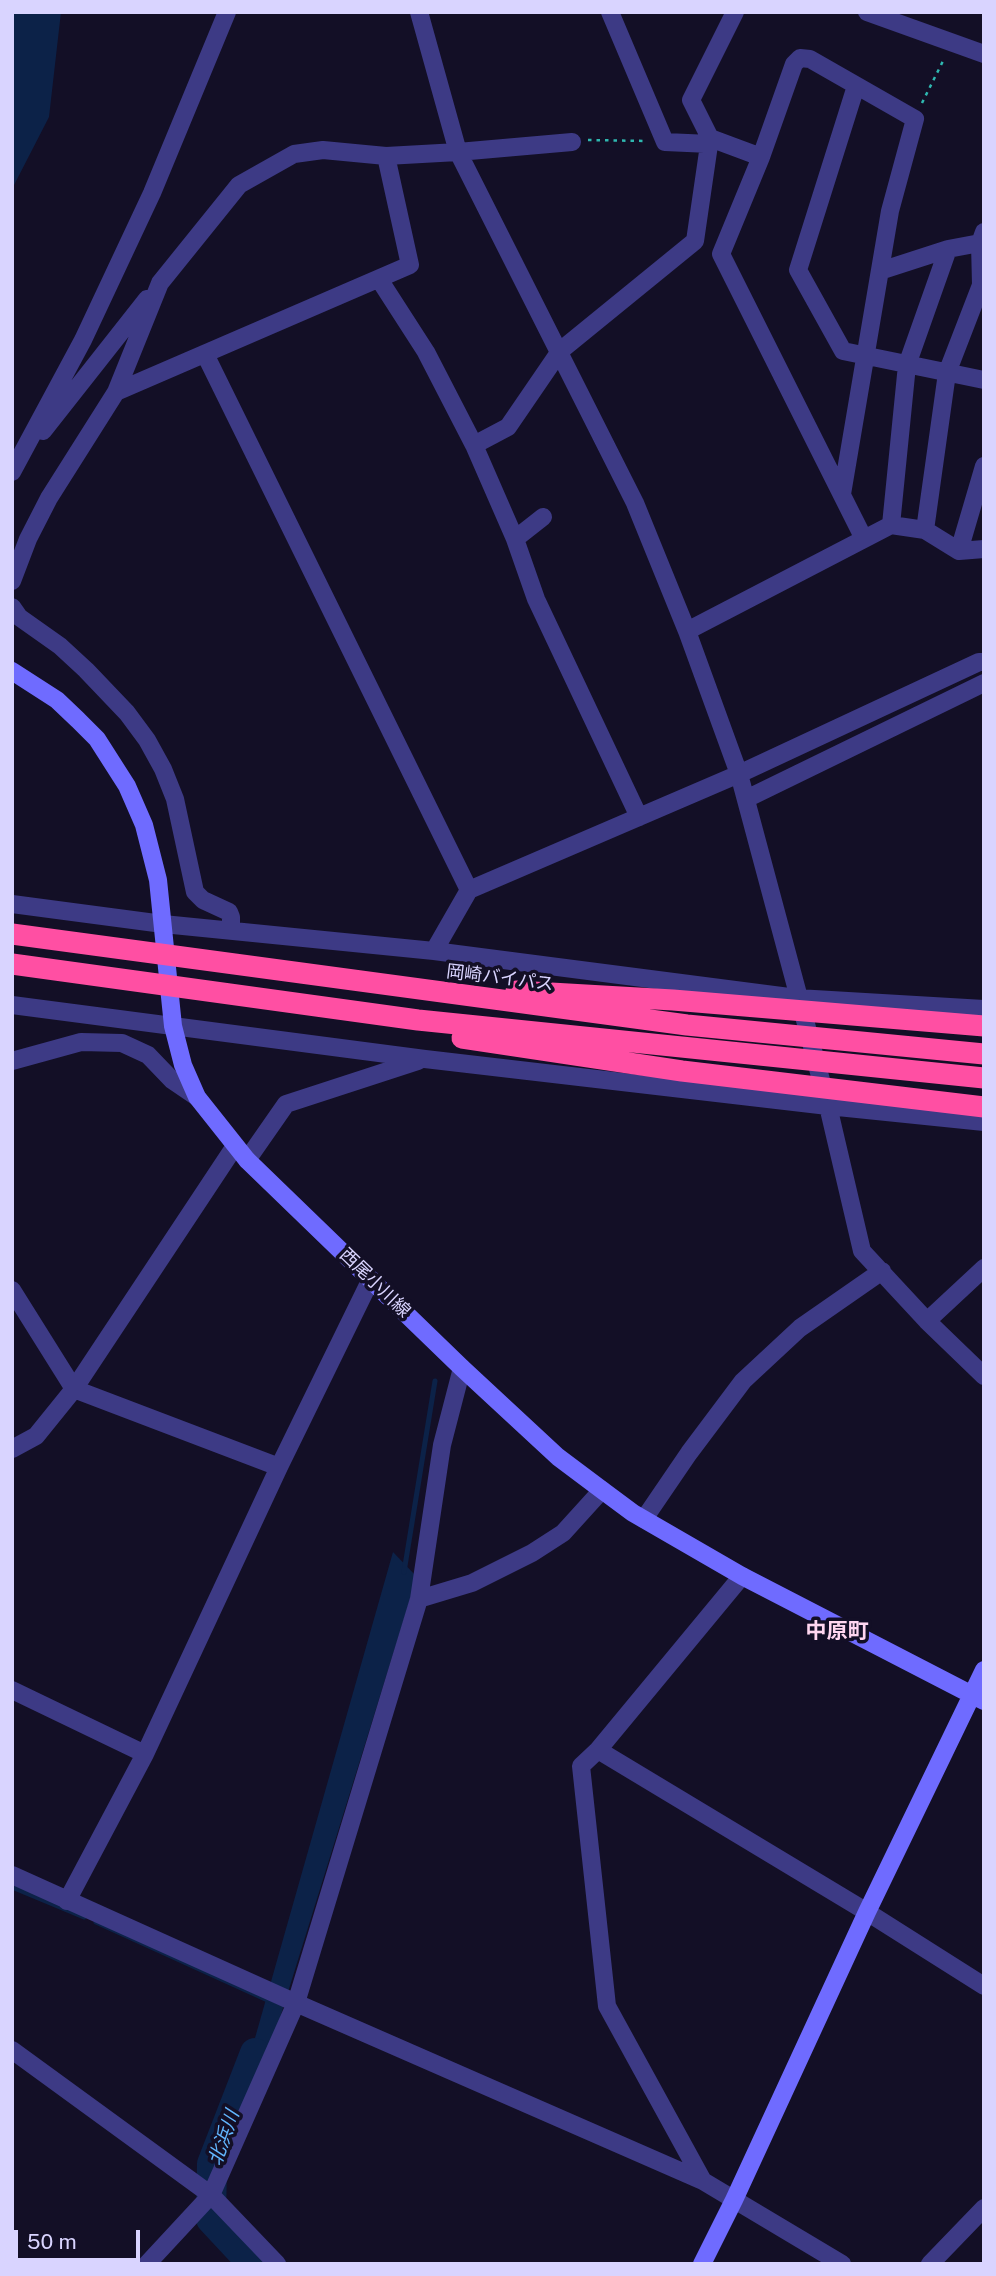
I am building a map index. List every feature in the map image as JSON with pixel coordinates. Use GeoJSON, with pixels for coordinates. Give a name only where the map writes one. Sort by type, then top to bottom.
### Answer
{"type":"FeatureCollection","features":[{"type":"Feature","properties":{"kind":"highway","name":"岡崎バイパス"},"geometry":{"type":"LineString","coordinates":[[12,934],[687,1026],[984,1054]]}},
{"type":"Feature","properties":{"kind":"highway"},"geometry":{"type":"LineString","coordinates":[[12,964],[418,1020],[984,1078]]}},
{"type":"Feature","properties":{"kind":"highway"},"geometry":{"type":"LineString","coordinates":[[484,1000],[507,990],[673,1000],[984,1026]]}},
{"type":"Feature","properties":{"kind":"highway"},"geometry":{"type":"LineString","coordinates":[[418,1020],[433,1034],[682,1071],[984,1107]]}},
{"type":"Feature","properties":{"kind":"main road","name":"西尾小川線"},"geometry":{"type":"LineString","coordinates":[[12,671],[57,700],[97,739],[117,768],[144,825],[158,880],[173,1026],[183,1065],[197,1097],[247,1160],[558,1458],[644,1519],[742,1576],[978,1698]]}},
{"type":"Feature","properties":{"kind":"main road"},"geometry":{"type":"LineString","coordinates":[[702,2264],[867,1912],[978,1698],[984,1670]]}},
{"type":"Feature","properties":{"kind":"street"},"geometry":{"type":"LineString","coordinates":[[14,468],[83,340],[152,193],[227,12]]}},
{"type":"Feature","properties":{"kind":"street"},"geometry":{"type":"LineString","coordinates":[[419,12],[458,152],[635,503],[687,631],[739,774],[828,1106],[862,1251],[927,1321],[984,1376]]}},
{"type":"Feature","properties":{"kind":"street"},"geometry":{"type":"LineString","coordinates":[[610,12],[665,142],[710,141],[761,157]]}},
{"type":"Feature","properties":{"kind":"street"},"geometry":{"type":"LineString","coordinates":[[474,445],[508,427],[560,351],[695,241],[710,141],[691,100],[735,12]]}},
{"type":"Feature","properties":{"kind":"street"},"geometry":{"type":"LineString","coordinates":[[867,12],[984,54]]}},
{"type":"Feature","properties":{"kind":"street"},"geometry":{"type":"LineString","coordinates":[[842,494],[890,211],[915,119],[810,59],[800,58],[794,64],[761,157],[721,254],[864,540]]}},
{"type":"Feature","properties":{"kind":"street"},"geometry":{"type":"LineString","coordinates":[[856,86],[798,270],[843,351],[984,380]]}},
{"type":"Feature","properties":{"kind":"street"},"geometry":{"type":"LineString","coordinates":[[14,468],[239,184],[294,154],[323,149],[386,156],[572,142]]}},
{"type":"Feature","properties":{"kind":"street"},"geometry":{"type":"LineString","coordinates":[[116,392],[410,265],[386,156]]}},
{"type":"Feature","properties":{"kind":"street"},"geometry":{"type":"LineString","coordinates":[[880,271],[982,237],[981,295],[947,373],[925,530]]}},
{"type":"Feature","properties":{"kind":"street"},"geometry":{"type":"LineString","coordinates":[[891,525],[907,365],[948,249]]}},
{"type":"Feature","properties":{"kind":"street"},"geometry":{"type":"LineString","coordinates":[[379,279],[426,352],[474,445],[515,539],[536,599],[639,817]]}},
{"type":"Feature","properties":{"kind":"street"},"geometry":{"type":"LineString","coordinates":[[12,581],[28,538],[49,498],[116,392],[160,283]]}},
{"type":"Feature","properties":{"kind":"street"},"geometry":{"type":"LineString","coordinates":[[205,354],[469,890]]}},
{"type":"Feature","properties":{"kind":"street"},"geometry":{"type":"LineString","coordinates":[[959,551],[984,466]]}},
{"type":"Feature","properties":{"kind":"street"},"geometry":{"type":"LineString","coordinates":[[515,539],[543,517]]}},
{"type":"Feature","properties":{"kind":"street"},"geometry":{"type":"LineString","coordinates":[[687,631],[891,525],[925,530],[959,551],[984,549]]}},
{"type":"Feature","properties":{"kind":"street"},"geometry":{"type":"LineString","coordinates":[[12,607],[19,617],[60,646],[86,670],[127,713],[147,740],[175,799],[195,892],[202,900],[229,912],[231,930]]}},
{"type":"Feature","properties":{"kind":"street"},"geometry":{"type":"LineString","coordinates":[[434,951],[469,890],[739,774],[984,662]]}},
{"type":"Feature","properties":{"kind":"street"},"geometry":{"type":"LineString","coordinates":[[746,799],[984,683]]}},
{"type":"Feature","properties":{"kind":"street"},"geometry":{"type":"LineString","coordinates":[[12,905],[163,924],[434,951],[797,998],[984,1009]]}},
{"type":"Feature","properties":{"kind":"street"},"geometry":{"type":"LineString","coordinates":[[12,1005],[425,1059],[984,1122]]}},
{"type":"Feature","properties":{"kind":"street"},"geometry":{"type":"LineString","coordinates":[[12,1061],[81,1042],[122,1043],[148,1055],[172,1080],[197,1097]]}},
{"type":"Feature","properties":{"kind":"street"},"geometry":{"type":"LineString","coordinates":[[247,1160],[286,1104],[425,1059]]}},
{"type":"Feature","properties":{"kind":"street"},"geometry":{"type":"LineString","coordinates":[[12,1449],[36,1436],[74,1389],[234,1146]]}},
{"type":"Feature","properties":{"kind":"street"},"geometry":{"type":"LineString","coordinates":[[927,1321],[984,1268]]}},
{"type":"Feature","properties":{"kind":"street"},"geometry":{"type":"LineString","coordinates":[[644,1519],[743,1381],[800,1328],[882,1272]]}},
{"type":"Feature","properties":{"kind":"street"},"geometry":{"type":"LineString","coordinates":[[66,1901],[145,1754],[279,1467],[371,1279]]}},
{"type":"Feature","properties":{"kind":"street"},"geometry":{"type":"LineString","coordinates":[[12,1290],[74,1389],[279,1467]]}},
{"type":"Feature","properties":{"kind":"street"},"geometry":{"type":"LineString","coordinates":[[147,2264],[211,2195],[296,2003],[419,1599],[442,1445],[462,1368]]}},
{"type":"Feature","properties":{"kind":"street"},"geometry":{"type":"LineString","coordinates":[[419,1599],[472,1583],[532,1553],[563,1533],[602,1490]]}},
{"type":"Feature","properties":{"kind":"street"},"geometry":{"type":"LineString","coordinates":[[703,2181],[607,2006],[581,1766],[598,1750],[742,1576]]}},
{"type":"Feature","properties":{"kind":"street"},"geometry":{"type":"LineString","coordinates":[[12,1690],[145,1754]]}},
{"type":"Feature","properties":{"kind":"street"},"geometry":{"type":"LineString","coordinates":[[598,1750],[867,1912],[984,1986]]}},
{"type":"Feature","properties":{"kind":"street"},"geometry":{"type":"LineString","coordinates":[[12,1875],[703,2181],[842,2264]]}},
{"type":"Feature","properties":{"kind":"street"},"geometry":{"type":"LineString","coordinates":[[12,2050],[211,2195],[276,2264]]}},
{"type":"Feature","properties":{"kind":"street"},"geometry":{"type":"LineString","coordinates":[[930,2264],[984,2207]]}},
{"type":"Feature","properties":{"kind":"path"},"geometry":{"type":"LineString","coordinates":[[915,119],[952,42]]}},
{"type":"Feature","properties":{"kind":"path"},"geometry":{"type":"LineString","coordinates":[[572,142],[599,139],[665,142]]}},
{"type":"Feature","properties":{"kind":"water"},"geometry":{"type":"Polygon","coordinates":[[[12,12],[61,12],[49,117],[12,189],[12,12]]]}},
{"type":"Feature","properties":{"kind":"water","name":"北浜川"},"geometry":{"type":"Polygon","coordinates":[[[393,1552],[417,1577],[279,2021],[222,2163],[217,2207],[222,2218],[264,2264],[242,2264],[203,2224],[393,1552]]]}},
{"type":"Feature","properties":{"kind":"waterway"},"geometry":{"type":"LineString","coordinates":[[404,1572],[435,1381]]}},
{"type":"Feature","properties":{"kind":"waterway"},"geometry":{"type":"LineString","coordinates":[[12,1887],[84,1917]]}},
{"type":"Feature","properties":{"kind":"waterway"},"geometry":{"type":"LineString","coordinates":[[96,1922],[272,2002]]}},
{"type":"Feature","properties":{"kind":"waterway","name":"北浜川"},"geometry":{"type":"LineString","coordinates":[[253,2264],[211,2219],[212,2164],[255,2053]]}},
{"type":"Feature","properties":{"kind":"district","name":"中原町"},"geometry":{"type":"Point","coordinates":[837,1632]}}]}
